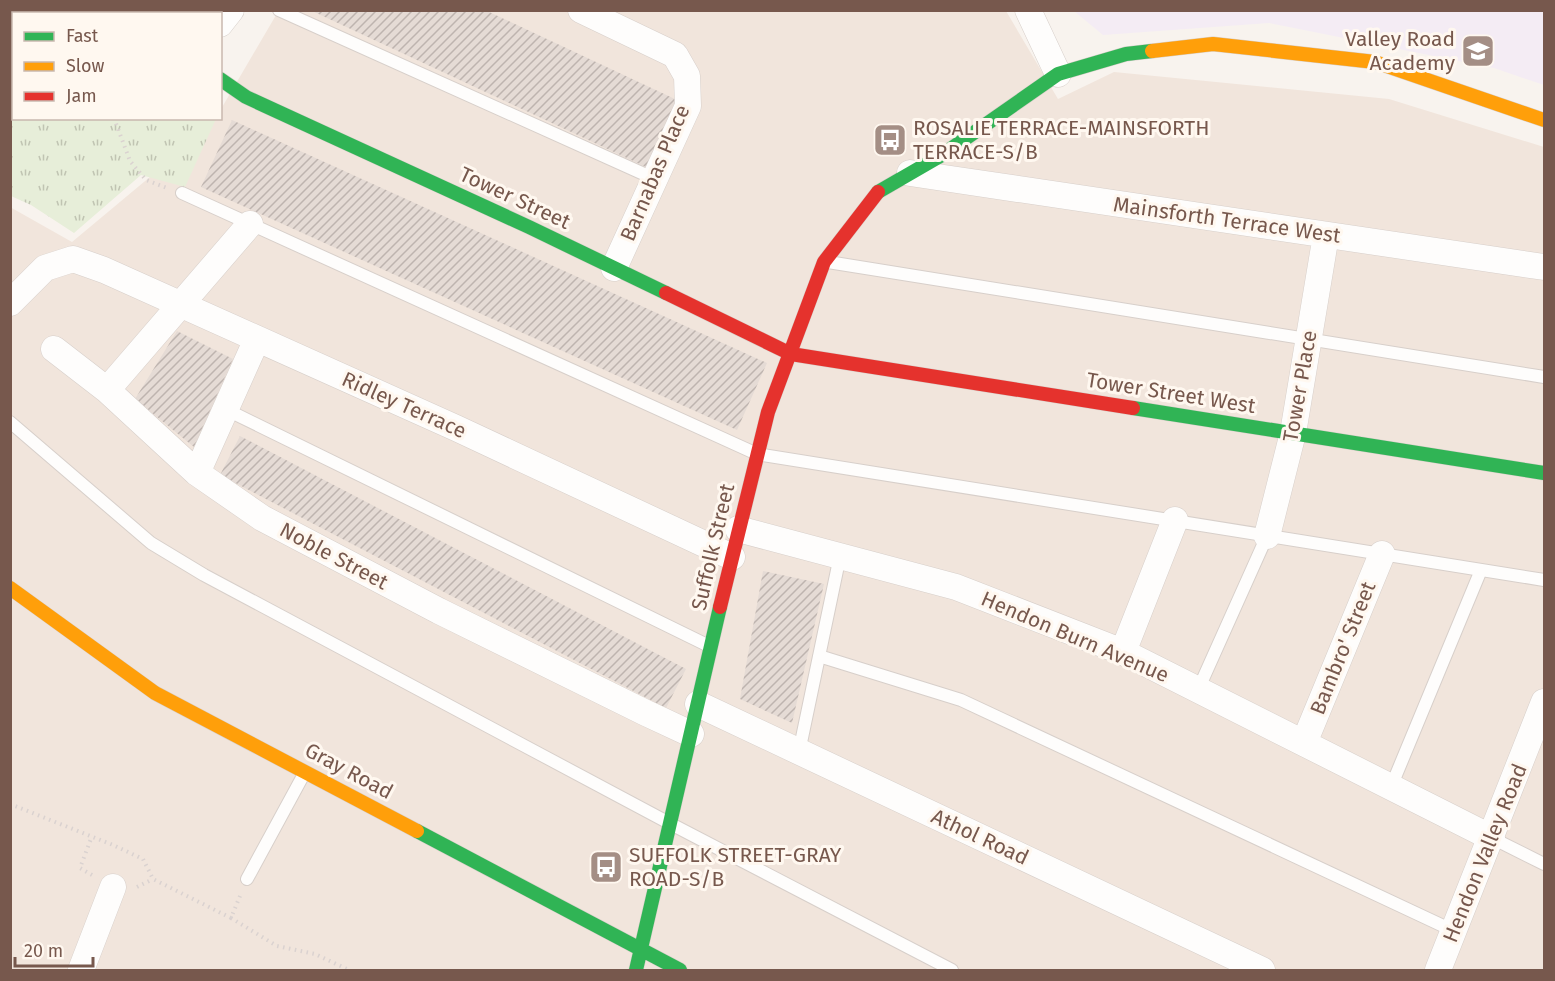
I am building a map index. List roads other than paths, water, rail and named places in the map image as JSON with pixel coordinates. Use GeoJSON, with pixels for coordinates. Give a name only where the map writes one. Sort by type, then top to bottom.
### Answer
{"type":"FeatureCollection","features":[{"type":"Feature","properties":{"kind":"street","name":"Barnabas Place"},"geometry":{"type":"LineString","coordinates":[[581,10],[675,55],[687,76],[687,106],[614,268]]}},
{"type":"Feature","properties":{"kind":"street"},"geometry":{"type":"LineString","coordinates":[[1028,10],[1058,74]]}},
{"type":"Feature","properties":{"kind":"street","name":"Suffolk Street"},"geometry":{"type":"LineString","coordinates":[[636,970],[738,529],[768,412],[792,354],[824,262],[877,192],[942,155],[1058,74],[1126,54],[1213,44],[1375,62],[1545,120]]}},
{"type":"Feature","properties":{"kind":"street","name":"Tower Street"},"geometry":{"type":"LineString","coordinates":[[222,80],[246,97],[614,268],[792,354]]}},
{"type":"Feature","properties":{"kind":"street","name":"Mainsforth Terrace West"},"geometry":{"type":"LineString","coordinates":[[909,173],[1545,267]]}},
{"type":"Feature","properties":{"kind":"street"},"geometry":{"type":"LineString","coordinates":[[107,390],[250,224]]}},
{"type":"Feature","properties":{"kind":"street","name":"Tower Place"},"geometry":{"type":"LineString","coordinates":[[1267,536],[1293,433],[1326,235]]}},
{"type":"Feature","properties":{"kind":"street","name":"Ridley Terrace"},"geometry":{"type":"LineString","coordinates":[[10,303],[45,268],[73,259],[456,428],[732,557]]}},
{"type":"Feature","properties":{"kind":"street"},"geometry":{"type":"LineString","coordinates":[[197,473],[257,339]]}},
{"type":"Feature","properties":{"kind":"street","name":"Noble Street"},"geometry":{"type":"LineString","coordinates":[[54,349],[107,390],[197,473],[262,518],[439,611],[691,734]]}},
{"type":"Feature","properties":{"kind":"street","name":"Tower Street West"},"geometry":{"type":"LineString","coordinates":[[792,354],[1545,473]]}},
{"type":"Feature","properties":{"kind":"street"},"geometry":{"type":"LineString","coordinates":[[1123,652],[1175,520]]}},
{"type":"Feature","properties":{"kind":"street","name":"Hendon Burn Avenue"},"geometry":{"type":"LineString","coordinates":[[738,529],[956,587],[1123,652],[1492,838]]}},
{"type":"Feature","properties":{"kind":"street","name":"Bambro' Street"},"geometry":{"type":"LineString","coordinates":[[1304,743],[1382,554]]}},
{"type":"Feature","properties":{"kind":"street","name":"Gray Road"},"geometry":{"type":"LineString","coordinates":[[10,588],[154,693],[680,970]]}},
{"type":"Feature","properties":{"kind":"street","name":"Hendon Valley Road"},"geometry":{"type":"LineString","coordinates":[[1438,970],[1545,702]]}},
{"type":"Feature","properties":{"kind":"street","name":"Athol Road"},"geometry":{"type":"LineString","coordinates":[[698,704],[1262,970]]}},
{"type":"Feature","properties":{"kind":"street"},"geometry":{"type":"LineString","coordinates":[[81,970],[113,887]]}},
{"type":"Feature","properties":{"kind":"lane"},"geometry":{"type":"LineString","coordinates":[[279,10],[655,179]]}},
{"type":"Feature","properties":{"kind":"lane"},"geometry":{"type":"LineString","coordinates":[[182,193],[757,454],[1545,580]]}},
{"type":"Feature","properties":{"kind":"lane"},"geometry":{"type":"LineString","coordinates":[[824,262],[1545,377]]}},
{"type":"Feature","properties":{"kind":"lane"},"geometry":{"type":"LineString","coordinates":[[225,409],[711,647]]}},
{"type":"Feature","properties":{"kind":"lane"},"geometry":{"type":"LineString","coordinates":[[10,422],[151,543],[204,575],[671,824],[952,970]]}},
{"type":"Feature","properties":{"kind":"lane"},"geometry":{"type":"LineString","coordinates":[[1198,690],[1267,536]]}},
{"type":"Feature","properties":{"kind":"lane"},"geometry":{"type":"LineString","coordinates":[[799,752],[840,556]]}},
{"type":"Feature","properties":{"kind":"lane"},"geometry":{"type":"LineString","coordinates":[[1391,787],[1481,570]]}},
{"type":"Feature","properties":{"kind":"lane"},"geometry":{"type":"LineString","coordinates":[[819,656],[961,700],[1454,931]]}},
{"type":"Feature","properties":{"kind":"lane"},"geometry":{"type":"LineString","coordinates":[[247,879],[306,772]]}},
{"type":"Feature","properties":{"kind":"lane"},"geometry":{"type":"LineString","coordinates":[[1492,838],[1545,864]]}},
{"type":"Feature","properties":{"kind":"place","name":"Valley Road Academy"},"geometry":{"type":"Point","coordinates":[1478,51]}},
{"type":"Feature","properties":{"kind":"place","name":"ROSALIE TERRACE-MAINSFORTH TERRACE-S/B"},"geometry":{"type":"Point","coordinates":[890,140]}},
{"type":"Feature","properties":{"kind":"place","name":"SUFFOLK STREET-GRAY ROAD-S/B"},"geometry":{"type":"Point","coordinates":[606,867]}}]}
